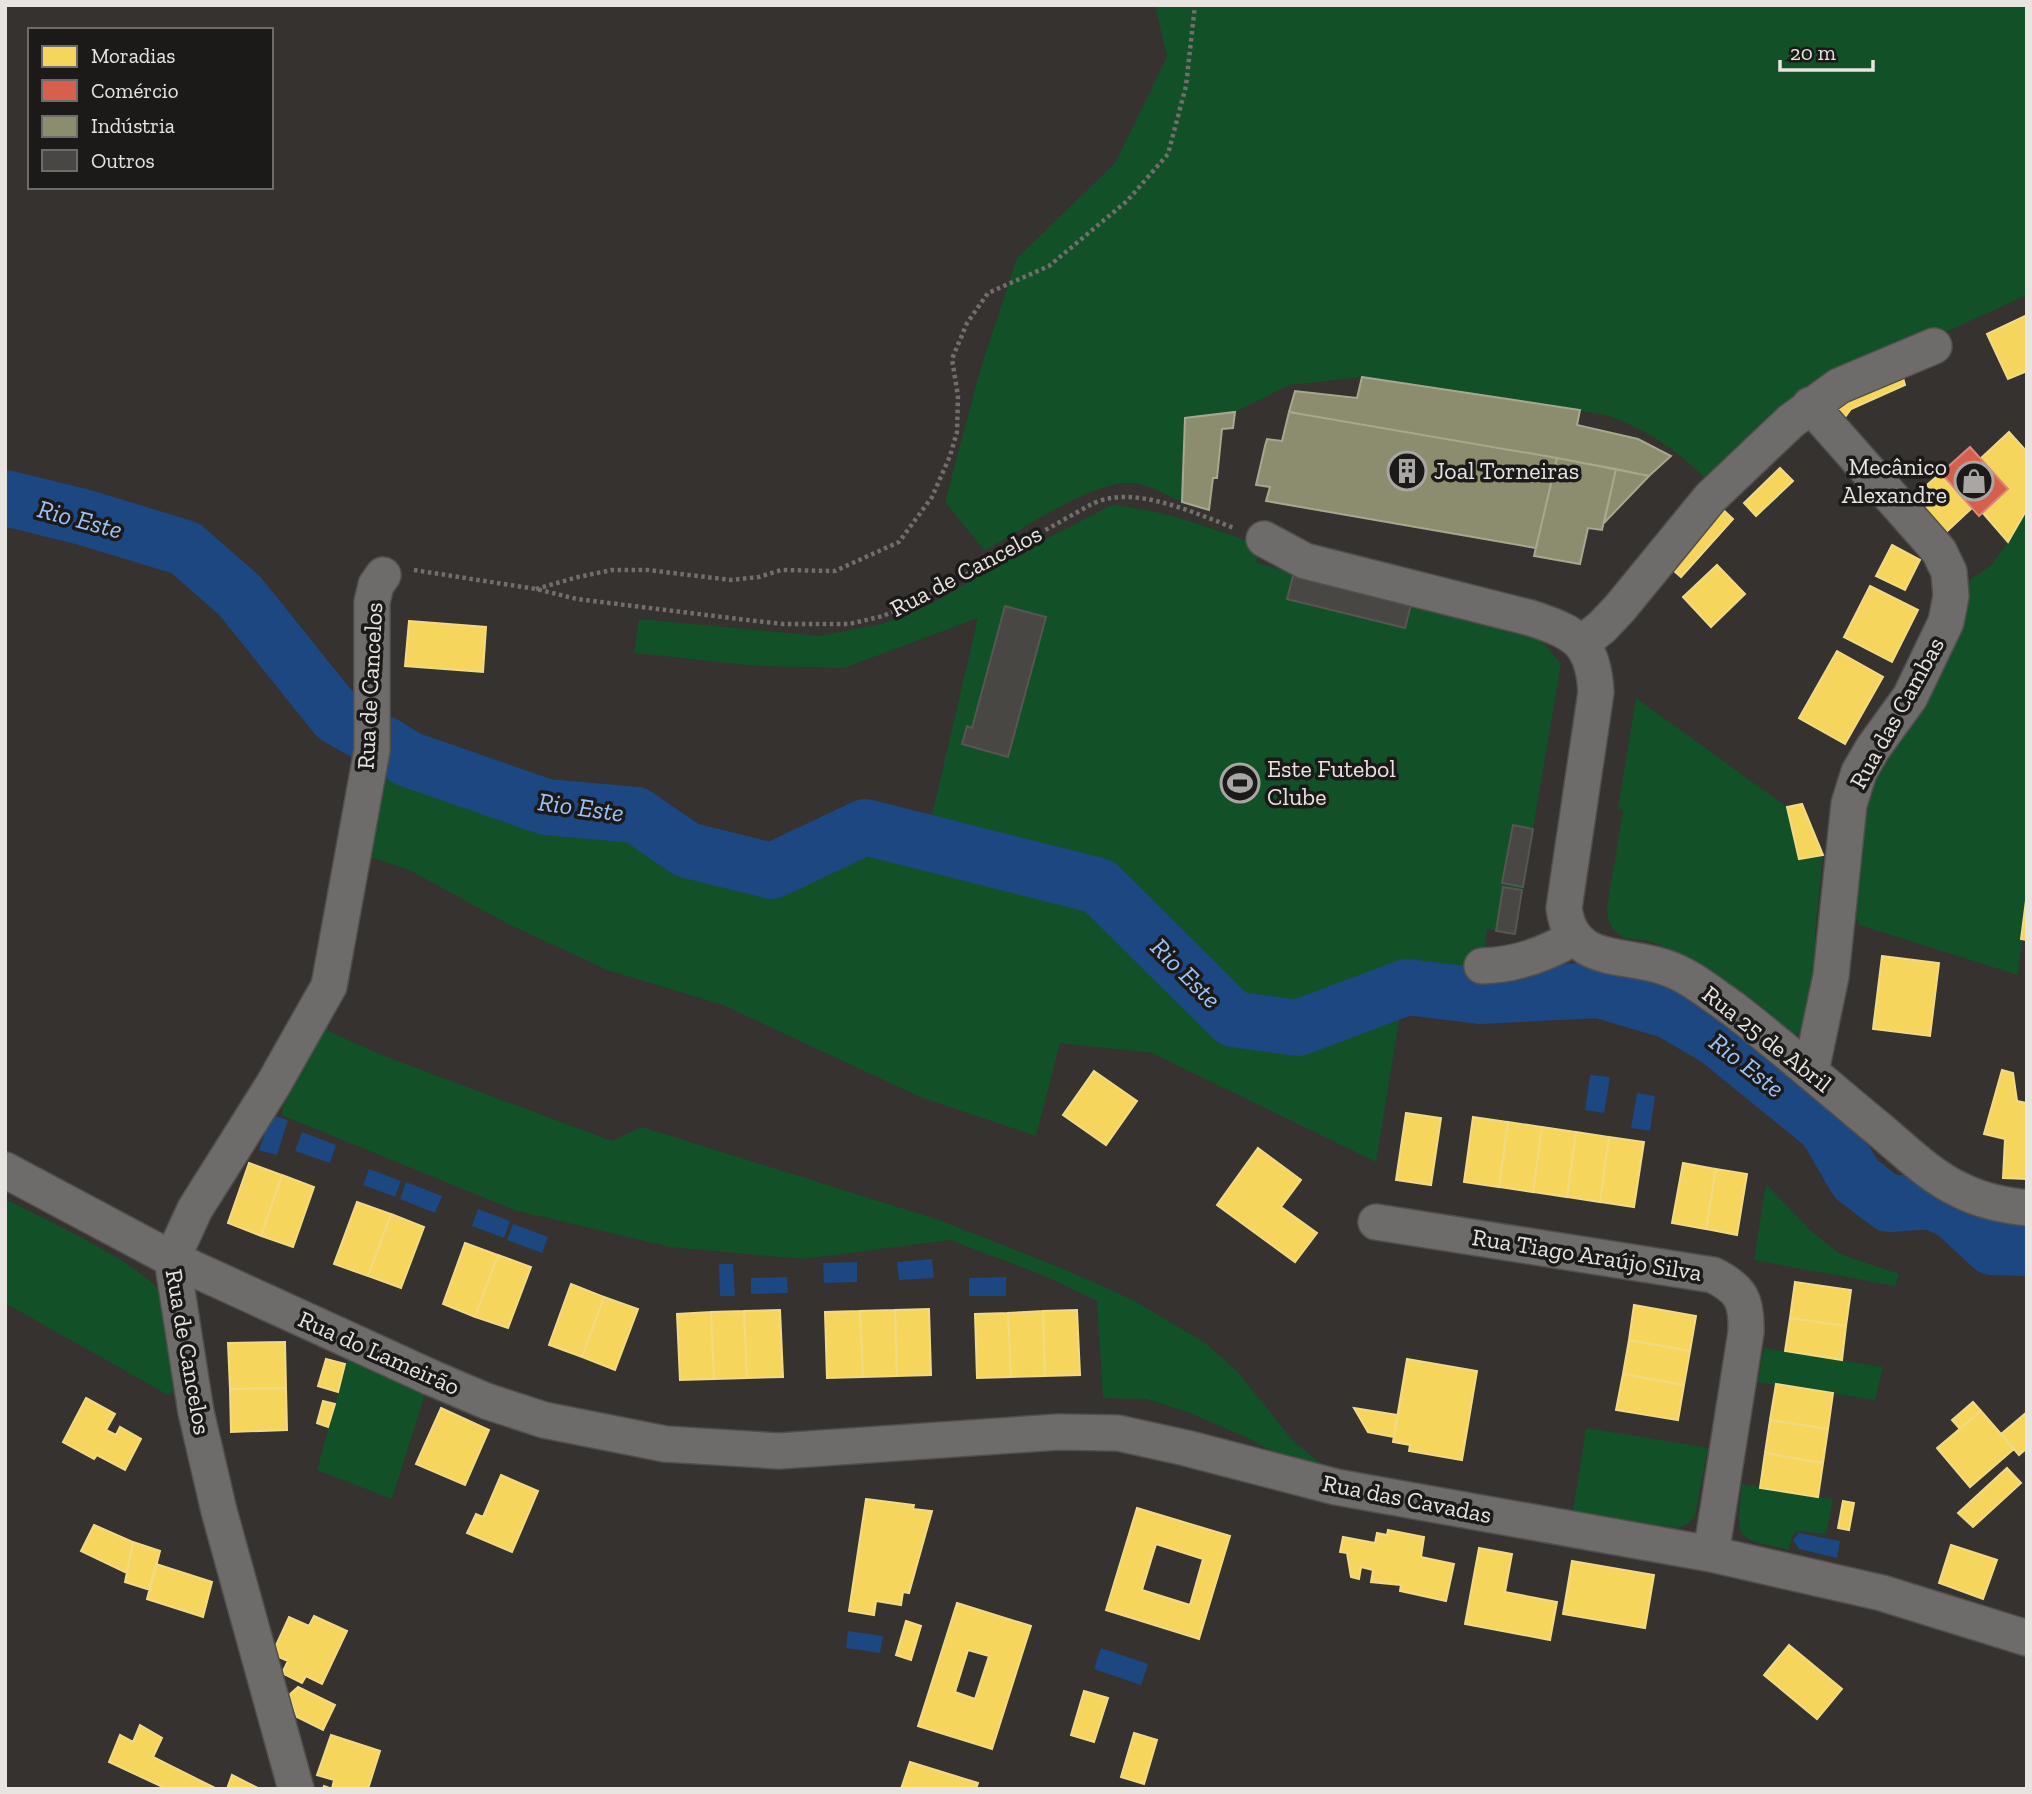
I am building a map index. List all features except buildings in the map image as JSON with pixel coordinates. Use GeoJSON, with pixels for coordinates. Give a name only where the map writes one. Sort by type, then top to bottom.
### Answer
{"type":"FeatureCollection","features":[{"type":"Feature","properties":{"kind":"street"},"geometry":{"type":"LineString","coordinates":[[1582,643],[1620,608],[1710,498],[1810,405],[1839,386],[1934,346]]}},
{"type":"Feature","properties":{"kind":"street","name":"Rua das Cambas"},"geometry":{"type":"LineString","coordinates":[[1810,405],[1939,551],[1949,572],[1951,596],[1946,622],[1910,697],[1859,772],[1849,804],[1831,975],[1811,1071]]}},
{"type":"Feature","properties":{"kind":"street"},"geometry":{"type":"LineString","coordinates":[[1264,539],[1305,561],[1559,627],[1582,643],[1594,666],[1596,692],[1564,908],[1566,924],[1573,938],[1533,958],[1499,966],[1482,966]]}},
{"type":"Feature","properties":{"kind":"street","name":"Rua de Cancelos"},"geometry":{"type":"LineString","coordinates":[[296,1789],[196,1412],[172,1259],[195,1209],[273,1085],[329,986],[372,750],[372,602],[376,585],[383,575]]}},
{"type":"Feature","properties":{"kind":"street","name":"Rua 25 de Abril"},"geometry":{"type":"LineString","coordinates":[[1573,938],[1605,956],[1663,967],[1690,978],[1811,1071],[1926,1168],[1959,1189],[1994,1204],[2027,1208]]}},
{"type":"Feature","properties":{"kind":"street","name":"Rua do Lameirão"},"geometry":{"type":"LineString","coordinates":[[5,1170],[172,1259],[486,1401],[544,1420],[665,1444],[779,1451]]}},
{"type":"Feature","properties":{"kind":"street","name":"Rua Tiago Araújo Silva"},"geometry":{"type":"LineString","coordinates":[[1376,1222],[1713,1275],[1728,1283],[1741,1295],[1746,1312],[1746,1332],[1712,1553]]}},
{"type":"Feature","properties":{"kind":"street","name":"Rua das Cavadas"},"geometry":{"type":"LineString","coordinates":[[779,1451],[1058,1432],[1118,1433],[1336,1487],[1712,1553],[1882,1593],[2027,1638]]}},
{"type":"Feature","properties":{"kind":"path"},"geometry":{"type":"LineString","coordinates":[[536,589],[612,570],[648,570],[732,580],[759,577],[781,570],[835,571],[899,542],[932,497],[950,456],[957,432],[958,396],[952,359],[967,323],[988,293],[1049,266],[1127,201],[1168,154],[1186,86],[1195,5]]}},
{"type":"Feature","properties":{"kind":"path","name":"Rua de Cancelos"},"geometry":{"type":"LineString","coordinates":[[383,575],[400,570],[421,569],[577,599],[783,624],[849,624],[883,616],[930,595],[1079,511],[1111,498],[1140,498],[1182,508],[1264,539]]}},
{"type":"Feature","properties":{"kind":"green space"},"geometry":{"type":"Polygon","coordinates":[[[1155,5],[2027,5],[2027,295],[1937,336],[1709,482],[1662,442],[1606,415],[1362,377],[1290,385],[1235,412],[1185,418],[1182,502],[1144,485],[1115,484],[1056,508],[985,551],[945,502],[981,367],[1017,258],[1115,163],[1167,57],[1155,5]]]}},
{"type":"Feature","properties":{"kind":"green space","name":"Este Futebol Clube"},"geometry":{"type":"Polygon","coordinates":[[[1112,505],[1170,515],[1261,546],[1256,563],[1535,632],[1561,664],[1515,934],[1487,929],[1481,984],[1405,979],[1295,1014],[1234,1003],[1100,875],[928,832],[978,618],[844,668],[757,666],[634,653],[639,619],[819,636],[882,624],[935,602],[999,563],[1112,505]]]}},
{"type":"Feature","properties":{"kind":"green space"},"geometry":{"type":"Polygon","coordinates":[[[2027,509],[2027,893],[2018,975],[1859,925],[1852,910],[1854,815],[1962,586],[1991,565],[2027,509]]]}},
{"type":"Feature","properties":{"kind":"green space"},"geometry":{"type":"Polygon","coordinates":[[[1636,698],[1787,807],[1799,859],[1823,855],[1815,933],[1818,966],[1805,1027],[1801,1033],[1794,1035],[1756,1002],[1678,953],[1650,941],[1623,938],[1608,920],[1607,908],[1623,811],[1618,808],[1636,698]]]}},
{"type":"Feature","properties":{"kind":"green space"},"geometry":{"type":"Polygon","coordinates":[[[377,758],[528,813],[632,826],[677,856],[769,881],[867,840],[1093,895],[1224,1024],[1298,1037],[1403,997],[1376,1162],[1152,1053],[1060,1043],[1036,1136],[920,1097],[723,1005],[607,970],[508,924],[409,870],[374,858],[359,864],[377,758]]]}},
{"type":"Feature","properties":{"kind":"green space"},"geometry":{"type":"Polygon","coordinates":[[[329,1005],[328,1031],[384,1056],[612,1141],[642,1127],[939,1220],[1131,1299],[1204,1342],[1237,1371],[1294,1442],[1327,1468],[1286,1459],[1248,1438],[1187,1412],[1146,1399],[1103,1398],[1097,1301],[1045,1276],[950,1240],[803,1259],[670,1247],[514,1210],[281,1115],[291,1079],[329,1005]]]}},
{"type":"Feature","properties":{"kind":"green space"},"geometry":{"type":"Polygon","coordinates":[[[1766,1184],[1812,1232],[1840,1254],[1899,1274],[1895,1286],[1754,1260],[1766,1184]]]}},
{"type":"Feature","properties":{"kind":"green space"},"geometry":{"type":"Polygon","coordinates":[[[5,1199],[112,1255],[150,1281],[161,1293],[176,1389],[168,1395],[5,1303],[5,1199]]]}},
{"type":"Feature","properties":{"kind":"green space"},"geometry":{"type":"Polygon","coordinates":[[[1764,1348],[1883,1367],[1875,1400],[1757,1382],[1764,1348]]]}},
{"type":"Feature","properties":{"kind":"green space"},"geometry":{"type":"Polygon","coordinates":[[[348,1357],[425,1394],[392,1499],[317,1470],[348,1357]]]}},
{"type":"Feature","properties":{"kind":"green space"},"geometry":{"type":"Polygon","coordinates":[[[1586,1428],[1708,1448],[1695,1515],[1691,1520],[1684,1526],[1675,1528],[1573,1511],[1586,1428]]]}},
{"type":"Feature","properties":{"kind":"green space"},"geometry":{"type":"Polygon","coordinates":[[[1742,1484],[1833,1499],[1826,1534],[1797,1531],[1792,1536],[1789,1550],[1748,1539],[1739,1527],[1742,1484]]]}},
{"type":"Feature","properties":{"kind":"water"},"geometry":{"type":"Polygon","coordinates":[[[1590,1075],[1610,1077],[1604,1113],[1585,1110],[1590,1075]]]}},
{"type":"Feature","properties":{"kind":"water"},"geometry":{"type":"Polygon","coordinates":[[[1637,1093],[1655,1096],[1650,1131],[1631,1128],[1637,1093]]]}},
{"type":"Feature","properties":{"kind":"water"},"geometry":{"type":"Polygon","coordinates":[[[271,1115],[288,1120],[277,1155],[259,1150],[271,1115]]]}},
{"type":"Feature","properties":{"kind":"water"},"geometry":{"type":"Polygon","coordinates":[[[302,1132],[336,1145],[330,1163],[295,1151],[302,1132]]]}},
{"type":"Feature","properties":{"kind":"water"},"geometry":{"type":"Polygon","coordinates":[[[369,1169],[401,1181],[395,1197],[363,1185],[369,1169]]]}},
{"type":"Feature","properties":{"kind":"water"},"geometry":{"type":"Polygon","coordinates":[[[406,1182],[442,1196],[435,1213],[400,1199],[406,1182]]]}},
{"type":"Feature","properties":{"kind":"water"},"geometry":{"type":"Polygon","coordinates":[[[478,1209],[510,1221],[504,1238],[472,1226],[478,1209]]]}},
{"type":"Feature","properties":{"kind":"water"},"geometry":{"type":"Polygon","coordinates":[[[513,1224],[548,1237],[542,1253],[507,1240],[513,1224]]]}},
{"type":"Feature","properties":{"kind":"water"},"geometry":{"type":"Polygon","coordinates":[[[932,1259],[934,1278],[899,1280],[897,1262],[932,1259]]]}},
{"type":"Feature","properties":{"kind":"water"},"geometry":{"type":"Polygon","coordinates":[[[857,1262],[857,1282],[824,1283],[823,1263],[857,1262]]]}},
{"type":"Feature","properties":{"kind":"water"},"geometry":{"type":"Polygon","coordinates":[[[719,1264],[733,1264],[735,1296],[720,1296],[719,1264]]]}},
{"type":"Feature","properties":{"kind":"water"},"geometry":{"type":"Polygon","coordinates":[[[787,1277],[788,1293],[751,1294],[751,1278],[787,1277]]]}},
{"type":"Feature","properties":{"kind":"water"},"geometry":{"type":"Polygon","coordinates":[[[1006,1277],[1006,1296],[969,1296],[969,1278],[1006,1277]]]}},
{"type":"Feature","properties":{"kind":"water"},"geometry":{"type":"Polygon","coordinates":[[[1799,1533],[1840,1541],[1837,1558],[1799,1549],[1793,1540],[1799,1533]]]}},
{"type":"Feature","properties":{"kind":"water"},"geometry":{"type":"Polygon","coordinates":[[[848,1631],[883,1636],[880,1653],[846,1648],[848,1631]]]}},
{"type":"Feature","properties":{"kind":"water"},"geometry":{"type":"Polygon","coordinates":[[[1101,1648],[1148,1664],[1141,1685],[1094,1669],[1101,1648]]]}},
{"type":"Feature","properties":{"kind":"waterway","name":"Rio Este"},"geometry":{"type":"LineString","coordinates":[[5,498],[83,517],[185,548],[240,596],[337,717],[366,733]]}},
{"type":"Feature","properties":{"kind":"waterway","name":"Rio Este"},"geometry":{"type":"LineString","coordinates":[[384,744],[408,759],[546,807],[636,815],[687,850],[772,871],[865,827],[1099,886],[1233,1019],[1298,1028],[1407,987],[1480,996],[1599,990],[1670,1011],[1718,1039],[1826,1127],[1856,1179],[1889,1204],[1930,1201],[1953,1211],[1992,1247],[2027,1248]]}},
{"type":"Feature","properties":{"kind":"place","name":"Joal Torneiras"},"geometry":{"type":"Point","coordinates":[1407,471]}},
{"type":"Feature","properties":{"kind":"place","name":"Mecânico Alexandre"},"geometry":{"type":"Point","coordinates":[1974,481]}},
{"type":"Feature","properties":{"kind":"place","name":"Este Futebol Clube"},"geometry":{"type":"Point","coordinates":[1240,783]}}]}
